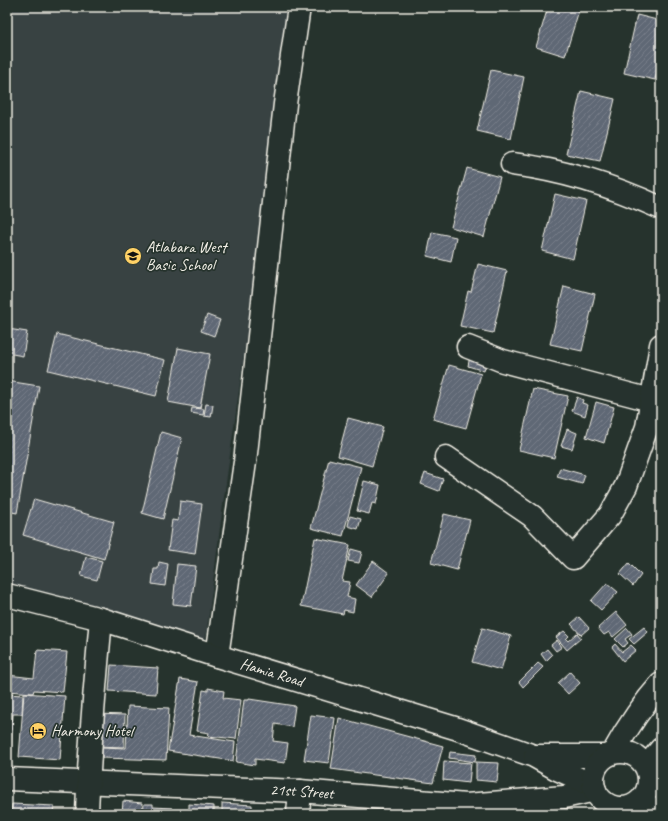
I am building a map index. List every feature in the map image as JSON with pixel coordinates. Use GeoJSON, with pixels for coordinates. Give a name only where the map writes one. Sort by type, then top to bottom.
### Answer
{"type":"FeatureCollection","features":[{"type":"Feature","properties":{"kind":"street"},"geometry":{"type":"LineString","coordinates":[[217,656],[245,462],[285,104],[298,7]]}},
{"type":"Feature","properties":{"kind":"street"},"geometry":{"type":"LineString","coordinates":[[512,164],[535,167],[586,181],[632,195],[661,208]]}},
{"type":"Feature","properties":{"kind":"street"},"geometry":{"type":"LineString","coordinates":[[446,457],[532,516],[573,558],[610,515],[654,429],[651,400],[661,345]]}},
{"type":"Feature","properties":{"kind":"street"},"geometry":{"type":"LineString","coordinates":[[468,347],[503,361],[651,400]]}},
{"type":"Feature","properties":{"kind":"street","name":"Hamia Road"},"geometry":{"type":"LineString","coordinates":[[7,595],[101,619],[217,656],[455,728],[534,756]]}},
{"type":"Feature","properties":{"kind":"street"},"geometry":{"type":"LineString","coordinates":[[87,814],[95,675],[101,619]]}},
{"type":"Feature","properties":{"kind":"street"},"geometry":{"type":"LineString","coordinates":[[595,797],[593,777],[600,761],[610,754],[647,700],[661,684]]}},
{"type":"Feature","properties":{"kind":"street"},"geometry":{"type":"LineString","coordinates":[[626,809],[640,801],[646,794],[661,749]]}},
{"type":"Feature","properties":{"kind":"street"},"geometry":{"type":"LineString","coordinates":[[534,756],[610,754],[623,752],[632,754],[641,760],[652,776]]}},
{"type":"Feature","properties":{"kind":"street"},"geometry":{"type":"LineString","coordinates":[[534,756],[557,769],[595,797],[615,808],[661,810]]}},
{"type":"Feature","properties":{"kind":"street","name":"21st Street"},"geometry":{"type":"LineString","coordinates":[[7,779],[88,781],[300,791],[466,805],[574,796],[595,797]]}},
{"type":"Feature","properties":{"kind":"street"},"geometry":{"type":"LineString","coordinates":[[298,814],[300,791]]}},
{"type":"Feature","properties":{"kind":"shaded area","name":"Atlabara West Basic School"},"geometry":{"type":"Polygon","coordinates":[[[7,7],[293,7],[223,504],[205,645],[7,585],[7,7]]]}},
{"type":"Feature","properties":{"kind":"building"},"geometry":{"type":"Polygon","coordinates":[[[548,7],[580,7],[565,56],[536,47],[548,7]]]}},
{"type":"Feature","properties":{"kind":"building"},"geometry":{"type":"Polygon","coordinates":[[[637,15],[661,21],[661,55],[655,80],[624,73],[637,15]]]}},
{"type":"Feature","properties":{"kind":"building"},"geometry":{"type":"Polygon","coordinates":[[[491,70],[524,77],[511,139],[477,131],[491,70]]]}},
{"type":"Feature","properties":{"kind":"building"},"geometry":{"type":"Polygon","coordinates":[[[581,91],[615,99],[600,161],[566,154],[581,91]]]}},
{"type":"Feature","properties":{"kind":"building"},"geometry":{"type":"Polygon","coordinates":[[[467,168],[500,177],[484,237],[451,227],[467,168]]]}},
{"type":"Feature","properties":{"kind":"building"},"geometry":{"type":"Polygon","coordinates":[[[555,194],[586,201],[573,259],[542,251],[555,194]]]}},
{"type":"Feature","properties":{"kind":"building"},"geometry":{"type":"Polygon","coordinates":[[[432,232],[456,237],[451,262],[427,256],[432,232]]]}},
{"type":"Feature","properties":{"kind":"building"},"geometry":{"type":"Polygon","coordinates":[[[478,264],[507,271],[493,333],[460,326],[468,291],[471,292],[478,264]]]}},
{"type":"Feature","properties":{"kind":"building"},"geometry":{"type":"Polygon","coordinates":[[[564,286],[595,294],[582,351],[550,344],[564,286]]]}},
{"type":"Feature","properties":{"kind":"building"},"geometry":{"type":"Polygon","coordinates":[[[207,315],[220,320],[214,336],[201,331],[207,315]]]}},
{"type":"Feature","properties":{"kind":"building"},"geometry":{"type":"Polygon","coordinates":[[[8,329],[27,332],[23,356],[7,353],[8,329]]]}},
{"type":"Feature","properties":{"kind":"building"},"geometry":{"type":"Polygon","coordinates":[[[57,334],[165,360],[156,396],[48,370],[57,334]]]}},
{"type":"Feature","properties":{"kind":"building"},"geometry":{"type":"Polygon","coordinates":[[[178,348],[210,354],[200,408],[168,402],[178,348]]]}},
{"type":"Feature","properties":{"kind":"building"},"geometry":{"type":"Polygon","coordinates":[[[470,356],[487,361],[484,371],[468,366],[470,356]]]}},
{"type":"Feature","properties":{"kind":"building"},"geometry":{"type":"Polygon","coordinates":[[[449,365],[481,374],[466,428],[433,419],[449,365]]]}},
{"type":"Feature","properties":{"kind":"building"},"geometry":{"type":"Polygon","coordinates":[[[7,381],[39,386],[17,513],[7,511],[7,381]]]}},
{"type":"Feature","properties":{"kind":"building"},"geometry":{"type":"Polygon","coordinates":[[[533,389],[568,396],[554,458],[519,450],[533,389]]]}},
{"type":"Feature","properties":{"kind":"building"},"geometry":{"type":"Polygon","coordinates":[[[577,397],[583,400],[582,403],[588,405],[585,416],[572,411],[577,397]]]}},
{"type":"Feature","properties":{"kind":"building"},"geometry":{"type":"Polygon","coordinates":[[[596,402],[614,407],[604,443],[586,437],[596,402]]]}},
{"type":"Feature","properties":{"kind":"building"},"geometry":{"type":"Polygon","coordinates":[[[206,404],[213,405],[211,417],[204,416],[206,404]]]}},
{"type":"Feature","properties":{"kind":"building"},"geometry":{"type":"Polygon","coordinates":[[[192,408],[204,409],[203,415],[191,413],[192,408]]]}},
{"type":"Feature","properties":{"kind":"building"},"geometry":{"type":"Polygon","coordinates":[[[348,418],[383,427],[372,466],[338,456],[348,418]]]}},
{"type":"Feature","properties":{"kind":"building"},"geometry":{"type":"Polygon","coordinates":[[[567,429],[577,433],[572,449],[561,446],[567,429]]]}},
{"type":"Feature","properties":{"kind":"building"},"geometry":{"type":"Polygon","coordinates":[[[161,432],[182,438],[163,519],[142,513],[161,432]]]}},
{"type":"Feature","properties":{"kind":"building"},"geometry":{"type":"Polygon","coordinates":[[[329,459],[361,467],[343,536],[311,528],[329,459]]]}},
{"type":"Feature","properties":{"kind":"building"},"geometry":{"type":"Polygon","coordinates":[[[560,468],[585,475],[582,484],[557,477],[560,468]]]}},
{"type":"Feature","properties":{"kind":"building"},"geometry":{"type":"Polygon","coordinates":[[[425,473],[443,479],[439,491],[421,484],[425,473]]]}},
{"type":"Feature","properties":{"kind":"building"},"geometry":{"type":"Polygon","coordinates":[[[364,481],[380,485],[376,504],[372,503],[369,514],[357,511],[364,481]]]}},
{"type":"Feature","properties":{"kind":"building"},"geometry":{"type":"Polygon","coordinates":[[[34,499],[114,522],[104,559],[23,535],[34,499]]]}},
{"type":"Feature","properties":{"kind":"building"},"geometry":{"type":"Polygon","coordinates":[[[180,501],[202,504],[195,554],[168,550],[172,520],[178,521],[180,501]]]}},
{"type":"Feature","properties":{"kind":"building"},"geometry":{"type":"Polygon","coordinates":[[[444,514],[470,520],[457,570],[431,563],[444,514]]]}},
{"type":"Feature","properties":{"kind":"building"},"geometry":{"type":"Polygon","coordinates":[[[350,516],[361,519],[358,529],[348,526],[350,516]]]}},
{"type":"Feature","properties":{"kind":"building"},"geometry":{"type":"Polygon","coordinates":[[[315,538],[350,545],[342,581],[350,582],[347,597],[355,599],[353,612],[344,610],[343,614],[301,606],[315,538]]]}},
{"type":"Feature","properties":{"kind":"building"},"geometry":{"type":"Polygon","coordinates":[[[351,549],[362,552],[359,563],[348,561],[351,549]]]}},
{"type":"Feature","properties":{"kind":"building"},"geometry":{"type":"Polygon","coordinates":[[[86,557],[102,561],[97,580],[81,576],[86,557]]]}},
{"type":"Feature","properties":{"kind":"building"},"geometry":{"type":"Polygon","coordinates":[[[373,561],[389,573],[372,597],[356,585],[373,561]]]}},
{"type":"Feature","properties":{"kind":"building"},"geometry":{"type":"Polygon","coordinates":[[[159,562],[168,564],[165,586],[152,584],[154,569],[158,569],[159,562]]]}},
{"type":"Feature","properties":{"kind":"building"},"geometry":{"type":"Polygon","coordinates":[[[629,563],[641,575],[633,586],[620,574],[629,563]]]}},
{"type":"Feature","properties":{"kind":"building"},"geometry":{"type":"Polygon","coordinates":[[[177,564],[196,566],[191,606],[173,604],[177,564]]]}},
{"type":"Feature","properties":{"kind":"building"},"geometry":{"type":"Polygon","coordinates":[[[607,583],[618,592],[601,610],[591,601],[607,583]]]}},
{"type":"Feature","properties":{"kind":"building"},"geometry":{"type":"Polygon","coordinates":[[[616,612],[627,625],[613,637],[609,632],[604,635],[598,628],[616,612]]]}},
{"type":"Feature","properties":{"kind":"building"},"geometry":{"type":"Polygon","coordinates":[[[579,617],[589,628],[581,635],[571,624],[579,617]]]}},
{"type":"Feature","properties":{"kind":"building"},"geometry":{"type":"Polygon","coordinates":[[[644,627],[648,632],[634,644],[629,639],[644,627]]]}},
{"type":"Feature","properties":{"kind":"building"},"geometry":{"type":"Polygon","coordinates":[[[482,628],[511,636],[501,670],[472,662],[482,628]]]}},
{"type":"Feature","properties":{"kind":"building"},"geometry":{"type":"Polygon","coordinates":[[[627,628],[632,634],[625,639],[628,643],[623,647],[615,639],[627,628]]]}},
{"type":"Feature","properties":{"kind":"building"},"geometry":{"type":"Polygon","coordinates":[[[564,631],[569,636],[566,639],[568,641],[577,633],[581,638],[567,650],[556,637],[564,631]]]}},
{"type":"Feature","properties":{"kind":"building"},"geometry":{"type":"Polygon","coordinates":[[[557,640],[562,647],[556,651],[551,645],[557,640]]]}},
{"type":"Feature","properties":{"kind":"building"},"geometry":{"type":"Polygon","coordinates":[[[615,644],[622,652],[631,645],[636,650],[623,661],[612,647],[615,644]]]}},
{"type":"Feature","properties":{"kind":"building"},"geometry":{"type":"Polygon","coordinates":[[[547,649],[552,655],[546,661],[541,654],[547,649]]]}},
{"type":"Feature","properties":{"kind":"building"},"geometry":{"type":"Polygon","coordinates":[[[37,650],[67,652],[63,692],[34,690],[33,693],[7,691],[7,675],[34,678],[37,650]]]}},
{"type":"Feature","properties":{"kind":"building"},"geometry":{"type":"Polygon","coordinates":[[[538,663],[543,667],[523,687],[519,682],[538,663]]]}},
{"type":"Feature","properties":{"kind":"building"},"geometry":{"type":"Polygon","coordinates":[[[111,665],[158,668],[156,694],[109,691],[111,665]]]}},
{"type":"Feature","properties":{"kind":"building"},"geometry":{"type":"Polygon","coordinates":[[[570,672],[580,683],[568,694],[558,683],[570,672]]]}},
{"type":"Feature","properties":{"kind":"building"},"geometry":{"type":"Polygon","coordinates":[[[180,679],[198,682],[189,735],[235,742],[233,761],[168,751],[180,679]]]}},
{"type":"Feature","properties":{"kind":"building"},"geometry":{"type":"Polygon","coordinates":[[[208,688],[224,691],[223,698],[241,700],[236,739],[208,736],[209,733],[197,731],[203,690],[208,691],[208,688]]]}},
{"type":"Feature","properties":{"kind":"building"},"geometry":{"type":"Polygon","coordinates":[[[24,693],[65,696],[60,760],[19,757],[24,693]]]}},
{"type":"Feature","properties":{"kind":"building"},"geometry":{"type":"Polygon","coordinates":[[[7,694],[23,695],[22,714],[13,714],[10,757],[7,756],[7,694]]]}},
{"type":"Feature","properties":{"kind":"building"},"geometry":{"type":"Polygon","coordinates":[[[249,699],[295,706],[292,727],[275,724],[273,741],[288,743],[285,763],[255,759],[255,765],[236,762],[244,700],[249,699]]]}},
{"type":"Feature","properties":{"kind":"building"},"geometry":{"type":"Polygon","coordinates":[[[128,706],[169,708],[166,760],[102,758],[102,747],[126,748],[128,706]]]}},
{"type":"Feature","properties":{"kind":"building"},"geometry":{"type":"Polygon","coordinates":[[[96,714],[125,715],[124,747],[95,746],[96,714]]]}},
{"type":"Feature","properties":{"kind":"building"},"geometry":{"type":"Polygon","coordinates":[[[311,715],[335,718],[329,763],[304,760],[311,715]]]}},
{"type":"Feature","properties":{"kind":"building"},"geometry":{"type":"Polygon","coordinates":[[[339,718],[443,746],[433,783],[331,769],[339,718]]]}},
{"type":"Feature","properties":{"kind":"building"},"geometry":{"type":"Polygon","coordinates":[[[450,752],[476,755],[475,762],[449,758],[450,752]]]}},
{"type":"Feature","properties":{"kind":"building"},"geometry":{"type":"Polygon","coordinates":[[[444,761],[471,763],[469,783],[443,780],[444,761]]]}},
{"type":"Feature","properties":{"kind":"building"},"geometry":{"type":"Polygon","coordinates":[[[476,762],[499,763],[497,782],[476,780],[476,762]]]}},
{"type":"Feature","properties":{"kind":"building"},"geometry":{"type":"Polygon","coordinates":[[[123,801],[142,803],[141,814],[122,814],[123,801]]]}},
{"type":"Feature","properties":{"kind":"building"},"geometry":{"type":"Polygon","coordinates":[[[222,803],[252,805],[252,814],[222,814],[222,803]]]}},
{"type":"Feature","properties":{"kind":"building"},"geometry":{"type":"Polygon","coordinates":[[[12,804],[54,806],[53,814],[11,814],[12,804]]]}},
{"type":"Feature","properties":{"kind":"building"},"geometry":{"type":"Polygon","coordinates":[[[144,804],[153,804],[153,807],[172,808],[172,814],[143,814],[144,804]]]}},
{"type":"Feature","properties":{"kind":"building"},"geometry":{"type":"Polygon","coordinates":[[[189,804],[214,806],[214,814],[189,814],[189,804]]]}},
{"type":"Feature","properties":{"kind":"place","name":"Atlabara West Basic School"},"geometry":{"type":"Point","coordinates":[133,256]}},
{"type":"Feature","properties":{"kind":"place","name":"Harmony Hotel"},"geometry":{"type":"Point","coordinates":[38,731]}}]}
